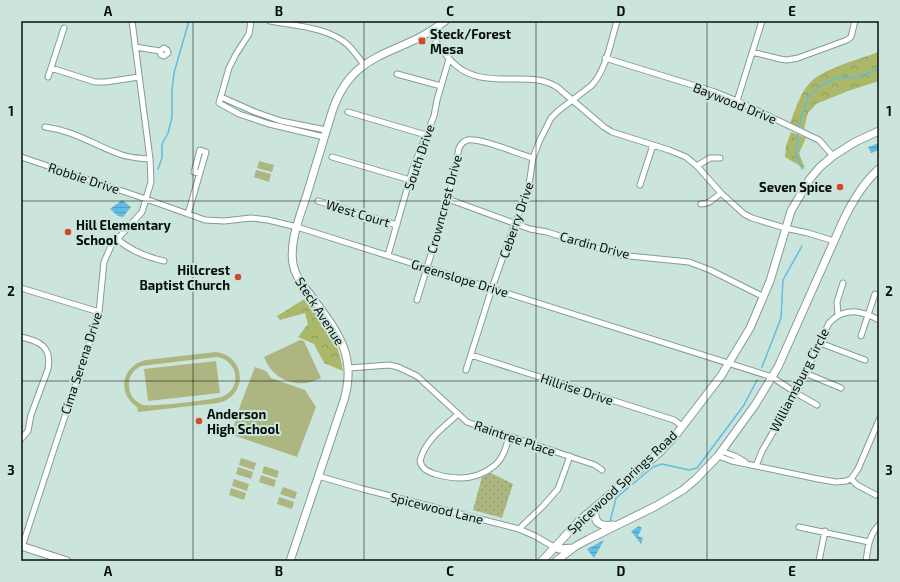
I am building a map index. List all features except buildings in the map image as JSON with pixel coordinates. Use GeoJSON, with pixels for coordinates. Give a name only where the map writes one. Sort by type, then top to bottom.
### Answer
{"type":"FeatureCollection","features":[{"type":"Feature","properties":{"kind":"main road","name":"Steck Avenue"},"geometry":{"type":"LineString","coordinates":[[290,561],[346,393],[349,368],[345,350],[338,334],[299,280],[294,269],[292,248],[297,227],[335,101],[344,86],[364,65],[386,52],[430,32],[445,21]]}},
{"type":"Feature","properties":{"kind":"main road","name":"Spicewood Springs Road"},"geometry":{"type":"LineString","coordinates":[[542,561],[579,521],[664,448],[682,426],[729,364],[750,328],[776,264],[785,228],[791,212],[809,180],[832,156],[856,141],[879,132]]}},
{"type":"Feature","properties":{"kind":"main road","name":"Spicewood Springs Road"},"geometry":{"type":"LineString","coordinates":[[558,559],[574,548],[618,524],[656,506],[683,490],[700,476],[719,454],[755,405],[772,377],[784,355],[852,202],[878,169]]}},
{"type":"Feature","properties":{"kind":"main road"},"geometry":{"type":"LineString","coordinates":[[596,506],[594,514],[598,523],[603,526],[618,524]]}},
{"type":"Feature","properties":{"kind":"main road"},"geometry":{"type":"LineString","coordinates":[[22,546],[67,561]]}},
{"type":"Feature","properties":{"kind":"main road"},"geometry":{"type":"LineString","coordinates":[[554,547],[559,549],[574,548]]}},
{"type":"Feature","properties":{"kind":"main road"},"geometry":{"type":"LineString","coordinates":[[554,547],[558,559]]}},
{"type":"Feature","properties":{"kind":"main road"},"geometry":{"type":"LineString","coordinates":[[548,561],[554,547]]}},
{"type":"Feature","properties":{"kind":"street","name":"Cima Serena Drive"},"geometry":{"type":"LineString","coordinates":[[22,546],[99,312],[104,262],[111,246],[142,212],[151,182],[150,159],[132,21]]}},
{"type":"Feature","properties":{"kind":"street"},"geometry":{"type":"LineString","coordinates":[[251,21],[248,34],[229,68],[219,103],[239,114],[269,124],[325,134]]}},
{"type":"Feature","properties":{"kind":"street"},"geometry":{"type":"LineString","coordinates":[[270,21],[330,34],[348,45],[364,65]]}},
{"type":"Feature","properties":{"kind":"street","name":"Ceberry Drive"},"geometry":{"type":"LineString","coordinates":[[466,370],[492,288],[528,191],[533,158],[538,142],[551,118],[596,81],[617,21]]}},
{"type":"Feature","properties":{"kind":"street"},"geometry":{"type":"LineString","coordinates":[[737,101],[762,21]]}},
{"type":"Feature","properties":{"kind":"street"},"geometry":{"type":"LineString","coordinates":[[752,52],[780,59],[798,58],[847,40],[851,37],[855,21]]}},
{"type":"Feature","properties":{"kind":"street"},"geometry":{"type":"LineString","coordinates":[[48,77],[64,28]]}},
{"type":"Feature","properties":{"kind":"street"},"geometry":{"type":"LineString","coordinates":[[430,32],[449,59],[465,73],[494,80],[530,78],[550,82],[557,86],[604,127],[612,132],[678,153],[686,157],[697,166],[721,193],[744,214],[752,218],[785,228],[834,241]]}},
{"type":"Feature","properties":{"kind":"street"},"geometry":{"type":"LineString","coordinates":[[135,47],[160,51]]}},
{"type":"Feature","properties":{"kind":"street","name":"Baywood Drive"},"geometry":{"type":"LineString","coordinates":[[605,58],[716,92],[737,101],[818,140],[832,156]]}},
{"type":"Feature","properties":{"kind":"street","name":"South Drive"},"geometry":{"type":"LineString","coordinates":[[388,255],[410,180],[434,116],[449,59]]}},
{"type":"Feature","properties":{"kind":"street"},"geometry":{"type":"LineString","coordinates":[[51,68],[95,82],[106,82],[139,77]]}},
{"type":"Feature","properties":{"kind":"street"},"geometry":{"type":"LineString","coordinates":[[397,74],[441,86]]}},
{"type":"Feature","properties":{"kind":"street"},"geometry":{"type":"LineString","coordinates":[[221,97],[255,112],[325,134]]}},
{"type":"Feature","properties":{"kind":"street"},"geometry":{"type":"LineString","coordinates":[[348,112],[426,135]]}},
{"type":"Feature","properties":{"kind":"street"},"geometry":{"type":"LineString","coordinates":[[45,127],[74,133],[122,155],[150,159]]}},
{"type":"Feature","properties":{"kind":"street","name":"Crowncrest Drive"},"geometry":{"type":"LineString","coordinates":[[417,300],[448,199],[459,148],[462,143],[467,140],[481,141],[533,158]]}},
{"type":"Feature","properties":{"kind":"street"},"geometry":{"type":"LineString","coordinates":[[640,185],[653,145]]}},
{"type":"Feature","properties":{"kind":"street"},"geometry":{"type":"LineString","coordinates":[[332,157],[410,180]]}},
{"type":"Feature","properties":{"kind":"street","name":"Robbie Drive"},"geometry":{"type":"LineString","coordinates":[[21,158],[146,199]]}},
{"type":"Feature","properties":{"kind":"street"},"geometry":{"type":"LineString","coordinates":[[697,166],[710,158],[720,158]]}},
{"type":"Feature","properties":{"kind":"street"},"geometry":{"type":"LineString","coordinates":[[188,214],[200,174]]}},
{"type":"Feature","properties":{"kind":"street"},"geometry":{"type":"LineString","coordinates":[[701,204],[711,202],[721,193]]}},
{"type":"Feature","properties":{"kind":"street","name":"Greenslope Drive"},"geometry":{"type":"LineString","coordinates":[[146,199],[214,222],[251,218],[268,220],[297,227],[772,377],[796,393],[817,404]]}},
{"type":"Feature","properties":{"kind":"street","name":"Cardin Drive"},"geometry":{"type":"LineString","coordinates":[[448,199],[530,228],[619,255],[689,262],[710,270],[764,296]]}},
{"type":"Feature","properties":{"kind":"street","name":"West Court"},"geometry":{"type":"LineString","coordinates":[[318,201],[397,225]]}},
{"type":"Feature","properties":{"kind":"street"},"geometry":{"type":"LineString","coordinates":[[117,239],[129,249],[164,261]]}},
{"type":"Feature","properties":{"kind":"street"},"geometry":{"type":"LineString","coordinates":[[838,315],[837,302],[843,283]]}},
{"type":"Feature","properties":{"kind":"street"},"geometry":{"type":"LineString","coordinates":[[21,288],[99,312]]}},
{"type":"Feature","properties":{"kind":"street"},"geometry":{"type":"LineString","coordinates":[[861,336],[876,294]]}},
{"type":"Feature","properties":{"kind":"street","name":"Williamsburg Circle"},"geometry":{"type":"LineString","coordinates":[[756,466],[762,451],[796,393],[829,323],[838,315],[848,311],[868,315],[879,320]]}},
{"type":"Feature","properties":{"kind":"street"},"geometry":{"type":"LineString","coordinates":[[21,337],[40,342],[48,354],[49,364],[31,415],[28,431],[21,439]]}},
{"type":"Feature","properties":{"kind":"street"},"geometry":{"type":"LineString","coordinates":[[820,343],[865,360]]}},
{"type":"Feature","properties":{"kind":"street","name":"Hillrise Drive"},"geometry":{"type":"LineString","coordinates":[[471,355],[674,420],[682,426]]}},
{"type":"Feature","properties":{"kind":"street","name":"Raintree Place"},"geometry":{"type":"LineString","coordinates":[[349,368],[389,365],[408,371],[423,380],[468,422],[509,437],[570,456],[595,465],[602,470]]}},
{"type":"Feature","properties":{"kind":"street"},"geometry":{"type":"LineString","coordinates":[[805,374],[841,388]]}},
{"type":"Feature","properties":{"kind":"street"},"geometry":{"type":"LineString","coordinates":[[458,414],[432,437],[426,445],[420,461],[423,469],[453,478],[463,478],[488,471],[500,461],[509,437]]}},
{"type":"Feature","properties":{"kind":"street"},"geometry":{"type":"LineString","coordinates":[[719,454],[732,461],[836,482],[846,481],[851,479],[858,469],[879,420]]}},
{"type":"Feature","properties":{"kind":"street"},"geometry":{"type":"LineString","coordinates":[[519,529],[544,506],[558,489],[570,456]]}},
{"type":"Feature","properties":{"kind":"street","name":"Spicewood Lane"},"geometry":{"type":"LineString","coordinates":[[318,476],[519,529],[554,547]]}},
{"type":"Feature","properties":{"kind":"street"},"geometry":{"type":"LineString","coordinates":[[851,479],[858,485],[876,495]]}},
{"type":"Feature","properties":{"kind":"street"},"geometry":{"type":"LineString","coordinates":[[866,561],[872,532],[879,525]]}},
{"type":"Feature","properties":{"kind":"street"},"geometry":{"type":"LineString","coordinates":[[800,526],[869,542]]}},
{"type":"Feature","properties":{"kind":"street"},"geometry":{"type":"LineString","coordinates":[[819,561],[825,532]]}},
{"type":"Feature","properties":{"kind":"green space"},"geometry":{"type":"Polygon","coordinates":[[[879,52],[879,81],[848,91],[816,104],[808,113],[804,129],[790,123],[803,92],[815,79],[831,69],[879,52]]]}},
{"type":"Feature","properties":{"kind":"green space"},"geometry":{"type":"Polygon","coordinates":[[[791,132],[806,138],[799,153],[805,169],[785,157],[786,146],[791,132]]]}},
{"type":"Feature","properties":{"kind":"green space"},"geometry":{"type":"Polygon","coordinates":[[[259,161],[274,165],[272,172],[257,168],[259,161]]]}},
{"type":"Feature","properties":{"kind":"green space"},"geometry":{"type":"Polygon","coordinates":[[[256,170],[271,174],[269,182],[254,177],[256,170]]]}},
{"type":"Feature","properties":{"kind":"green space"},"geometry":{"type":"Polygon","coordinates":[[[306,298],[330,332],[338,349],[343,371],[324,363],[314,344],[298,337],[308,324],[305,313],[280,320],[277,316],[306,298]]]}},
{"type":"Feature","properties":{"kind":"green space"},"geometry":{"type":"Polygon","coordinates":[[[300,340],[304,341],[321,378],[313,382],[296,383],[280,377],[268,365],[264,357],[300,340]]]}},
{"type":"Feature","properties":{"kind":"green space"},"geometry":{"type":"Polygon","coordinates":[[[216,352],[226,355],[234,361],[238,368],[240,377],[239,385],[235,393],[228,399],[218,403],[138,412],[137,407],[130,401],[126,394],[124,387],[125,380],[127,373],[132,367],[146,360],[216,352]],[[216,357],[141,366],[130,377],[130,392],[137,402],[143,405],[197,401],[224,396],[230,392],[234,386],[235,374],[229,363],[216,357]]]}},
{"type":"Feature","properties":{"kind":"green space"},"geometry":{"type":"Polygon","coordinates":[[[216,361],[220,393],[148,401],[144,369],[216,361]]]}},
{"type":"Feature","properties":{"kind":"green space"},"geometry":{"type":"Polygon","coordinates":[[[255,367],[266,371],[271,378],[305,390],[316,407],[297,457],[233,435],[232,432],[240,406],[255,367]]]}},
{"type":"Feature","properties":{"kind":"green space"},"geometry":{"type":"Polygon","coordinates":[[[241,458],[256,463],[254,470],[239,465],[241,458]]]}},
{"type":"Feature","properties":{"kind":"green space"},"geometry":{"type":"Polygon","coordinates":[[[264,466],[279,471],[277,478],[262,473],[264,466]]]}},
{"type":"Feature","properties":{"kind":"green space"},"geometry":{"type":"Polygon","coordinates":[[[238,467],[253,472],[251,479],[236,474],[238,467]]]}},
{"type":"Feature","properties":{"kind":"green space"},"geometry":{"type":"Polygon","coordinates":[[[491,473],[513,484],[502,518],[473,510],[482,477],[491,473]]]}},
{"type":"Feature","properties":{"kind":"green space"},"geometry":{"type":"Polygon","coordinates":[[[261,475],[276,480],[274,487],[259,482],[261,475]]]}},
{"type":"Feature","properties":{"kind":"green space"},"geometry":{"type":"Polygon","coordinates":[[[234,479],[249,484],[247,491],[232,486],[234,479]]]}},
{"type":"Feature","properties":{"kind":"green space"},"geometry":{"type":"Polygon","coordinates":[[[283,487],[297,492],[295,499],[280,494],[283,487]]]}},
{"type":"Feature","properties":{"kind":"green space"},"geometry":{"type":"Polygon","coordinates":[[[231,488],[246,493],[244,500],[229,495],[231,488]]]}},
{"type":"Feature","properties":{"kind":"green space"},"geometry":{"type":"Polygon","coordinates":[[[279,497],[294,502],[292,509],[277,504],[279,497]]]}},
{"type":"Feature","properties":{"kind":"water"},"geometry":{"type":"Polygon","coordinates":[[[879,143],[879,150],[871,153],[868,147],[879,143]]]}},
{"type":"Feature","properties":{"kind":"water"},"geometry":{"type":"Polygon","coordinates":[[[122,200],[131,207],[123,217],[118,216],[110,209],[122,200]]]}},
{"type":"Feature","properties":{"kind":"water"},"geometry":{"type":"Polygon","coordinates":[[[639,526],[642,528],[638,536],[643,538],[641,544],[631,531],[639,526]]]}},
{"type":"Feature","properties":{"kind":"water"},"geometry":{"type":"Polygon","coordinates":[[[604,540],[594,558],[587,549],[604,540]]]}},
{"type":"Feature","properties":{"kind":"waterway"},"geometry":{"type":"LineString","coordinates":[[158,169],[162,158],[162,144],[168,133],[172,117],[174,73],[189,21]]}},
{"type":"Feature","properties":{"kind":"waterway"},"geometry":{"type":"LineString","coordinates":[[799,129],[801,117],[809,96],[824,83],[838,78],[858,77],[879,68]]}},
{"type":"Feature","properties":{"kind":"waterway"},"geometry":{"type":"LineString","coordinates":[[798,132],[796,154],[802,169]]}},
{"type":"Feature","properties":{"kind":"waterway"},"geometry":{"type":"LineString","coordinates":[[762,367],[781,318],[783,280],[802,246]]}},
{"type":"Feature","properties":{"kind":"waterway"},"geometry":{"type":"LineString","coordinates":[[610,522],[616,498],[653,467],[662,464],[689,470],[697,468],[744,405],[757,380]]}},
{"type":"Feature","properties":{"kind":"place","name":"Steck/Forest Mesa"},"geometry":{"type":"Point","coordinates":[422,41]}},
{"type":"Feature","properties":{"kind":"place","name":"Seven Spice"},"geometry":{"type":"Point","coordinates":[840,187]}},
{"type":"Feature","properties":{"kind":"place","name":"Hill Elementary School"},"geometry":{"type":"Point","coordinates":[68,232]}},
{"type":"Feature","properties":{"kind":"place","name":"Hillcrest Baptist Church"},"geometry":{"type":"Point","coordinates":[238,277]}},
{"type":"Feature","properties":{"kind":"place","name":"Anderson High School"},"geometry":{"type":"Point","coordinates":[199,421]}}]}
